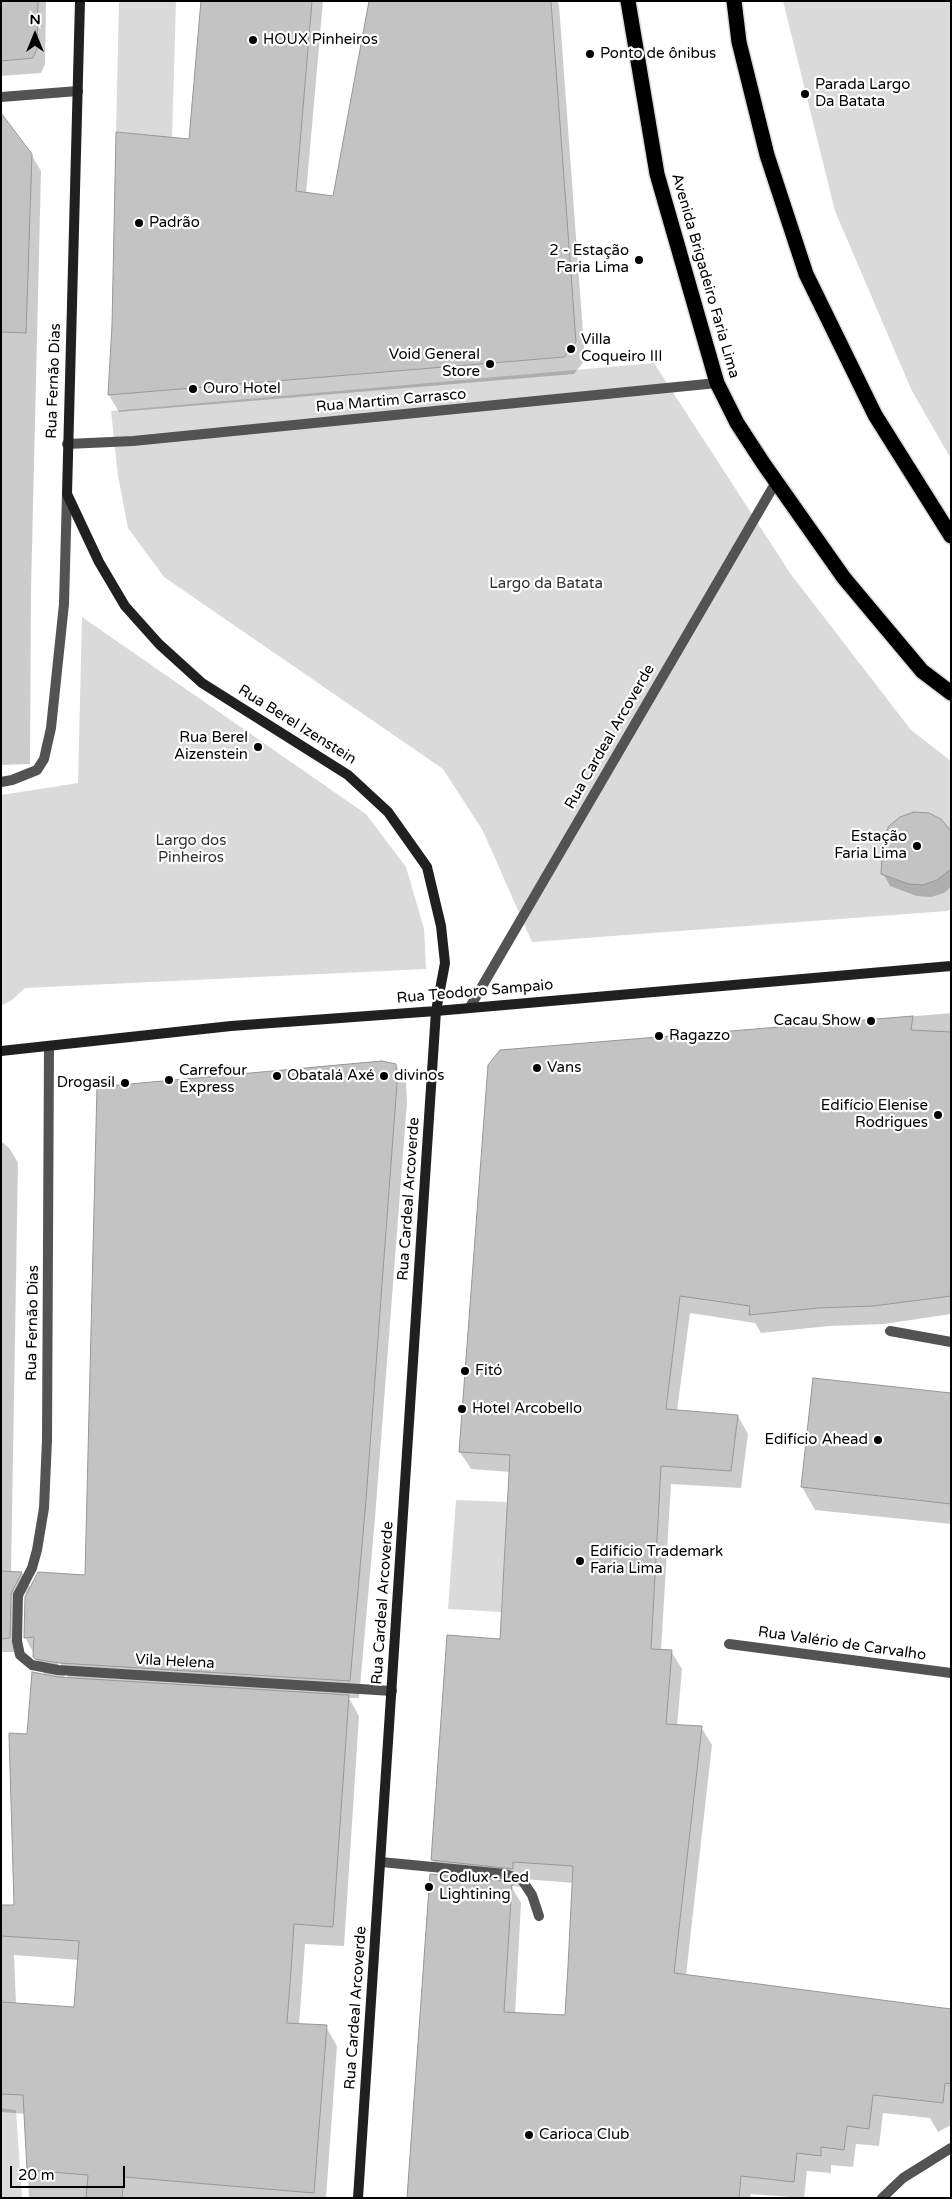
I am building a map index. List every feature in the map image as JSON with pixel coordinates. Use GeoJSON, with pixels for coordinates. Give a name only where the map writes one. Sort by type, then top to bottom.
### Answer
{"type":"FeatureCollection","features":[{"type":"Feature","properties":{"kind":"highway","name":"Avenida Brigadeiro Faria Lima"},"geometry":{"type":"LineString","coordinates":[[628,1],[658,174],[717,384],[737,423],[776,482],[850,585],[922,671],[951,694]]}},
{"type":"Feature","properties":{"kind":"highway"},"geometry":{"type":"LineString","coordinates":[[734,1],[739,42],[767,155],[806,274],[875,415],[951,536]]}},
{"type":"Feature","properties":{"kind":"street","name":"Rua Fernão Dias"},"geometry":{"type":"LineString","coordinates":[[1,782],[12,780],[37,770],[44,760],[51,728],[64,604],[80,1]]}},
{"type":"Feature","properties":{"kind":"street"},"geometry":{"type":"LineString","coordinates":[[1,98],[78,91]]}},
{"type":"Feature","properties":{"kind":"street","name":"Rua Martim Carrasco"},"geometry":{"type":"LineString","coordinates":[[67,444],[133,441],[717,384]]}},
{"type":"Feature","properties":{"kind":"street","name":"Rua Cardeal Arcoverde"},"geometry":{"type":"LineString","coordinates":[[470,1007],[776,482]]}},
{"type":"Feature","properties":{"kind":"street","name":"Rua Berel Izenstein"},"geometry":{"type":"LineString","coordinates":[[67,494],[99,562],[125,606],[159,644],[202,683],[348,775],[388,812],[427,868],[441,926],[445,963],[436,1011]]}},
{"type":"Feature","properties":{"kind":"street","name":"Rua Teodoro Sampaio"},"geometry":{"type":"LineString","coordinates":[[1,1051],[231,1026],[436,1011],[951,966]]}},
{"type":"Feature","properties":{"kind":"street","name":"Rua Cardeal Arcoverde"},"geometry":{"type":"LineString","coordinates":[[358,2198],[436,1011]]}},
{"type":"Feature","properties":{"kind":"street","name":"Rua Fernão Dias"},"geometry":{"type":"LineString","coordinates":[[18,1595],[32,1568],[44,1508],[47,1431],[48,1046]]}},
{"type":"Feature","properties":{"kind":"street"},"geometry":{"type":"LineString","coordinates":[[890,1331],[951,1342]]}},
{"type":"Feature","properties":{"kind":"street","name":"Vila Helena"},"geometry":{"type":"LineString","coordinates":[[18,1595],[17,1641],[20,1654],[32,1665],[58,1670],[392,1691]]}},
{"type":"Feature","properties":{"kind":"street","name":"Rua Valério de Carvalho"},"geometry":{"type":"LineString","coordinates":[[730,1644],[951,1673]]}},
{"type":"Feature","properties":{"kind":"street"},"geometry":{"type":"LineString","coordinates":[[381,1862],[505,1874],[522,1880],[532,1895],[539,1916]]}},
{"type":"Feature","properties":{"kind":"street"},"geometry":{"type":"LineString","coordinates":[[882,2198],[903,2178],[951,2148]]}},
{"type":"Feature","properties":{"kind":"green space"},"geometry":{"type":"Polygon","coordinates":[[[119,1],[176,1],[172,138],[116,132],[119,1]]]}},
{"type":"Feature","properties":{"kind":"green space"},"geometry":{"type":"Polygon","coordinates":[[[783,1],[951,1],[951,459],[911,389],[835,211],[783,1]]]}},
{"type":"Feature","properties":{"kind":"green space","name":"Largo da Batata"},"geometry":{"type":"Polygon","coordinates":[[[654,363],[790,573],[911,730],[951,761],[951,909],[947,911],[532,942],[483,831],[443,769],[164,577],[128,528],[118,476],[111,411],[654,363]]]}},
{"type":"Feature","properties":{"kind":"green space","name":"Largo dos Pinheiros"},"geometry":{"type":"Polygon","coordinates":[[[82,617],[366,814],[406,867],[424,929],[426,969],[25,988],[12,1000],[1,1006],[1,795],[78,783],[82,617]]]}},
{"type":"Feature","properties":{"kind":"green space"},"geometry":{"type":"Polygon","coordinates":[[[456,1500],[508,1502],[501,1612],[448,1609],[456,1500]]]}},
{"type":"Feature","properties":{"kind":"green space"},"geometry":{"type":"Polygon","coordinates":[[[1,2108],[16,2110],[22,2198],[1,2198],[1,2108]]]}},
{"type":"Feature","properties":{"kind":"building"},"geometry":{"type":"Polygon","coordinates":[[[1,1],[38,1],[37,48],[33,58],[1,61],[1,1]]]}},
{"type":"Feature","properties":{"kind":"building"},"geometry":{"type":"Polygon","coordinates":[[[201,1],[312,1],[296,191],[333,196],[369,1],[551,1],[576,342],[564,357],[108,395],[112,325],[116,132],[189,139],[201,1]]]}},
{"type":"Feature","properties":{"kind":"building"},"geometry":{"type":"Polygon","coordinates":[[[1,113],[32,154],[26,333],[1,332],[1,113]]]}},
{"type":"Feature","properties":{"kind":"building","name":"Estação Faria Lima"},"geometry":{"type":"Polygon","coordinates":[[[914,812],[929,813],[941,819],[951,831],[951,869],[937,880],[923,885],[909,884],[881,874],[883,838],[889,826],[900,817],[914,812]]]}},
{"type":"Feature","properties":{"kind":"building"},"geometry":{"type":"Polygon","coordinates":[[[913,1016],[911,1030],[951,1032],[951,1296],[873,1306],[818,1308],[749,1315],[750,1306],[680,1296],[666,1409],[738,1415],[731,1471],[661,1466],[651,1649],[672,1650],[666,1724],[702,1726],[674,1973],[951,2009],[951,2084],[945,2083],[943,2103],[873,2095],[869,2129],[847,2126],[844,2150],[821,2147],[821,2156],[797,2153],[794,2182],[741,2176],[739,2198],[407,2198],[430,1874],[504,1881],[512,1884],[504,2012],[565,2015],[573,1866],[513,1862],[513,1869],[431,1860],[447,1635],[500,1639],[510,1455],[459,1452],[488,1065],[500,1050],[913,1016]]]}},
{"type":"Feature","properties":{"kind":"building"},"geometry":{"type":"Polygon","coordinates":[[[382,1061],[396,1064],[397,1083],[366,1500],[350,1681],[59,1663],[35,1659],[33,1657],[34,1637],[24,1638],[25,1597],[38,1572],[85,1575],[97,1087],[382,1061]]]}},
{"type":"Feature","properties":{"kind":"building","name":"Edifício Ahead"},"geometry":{"type":"Polygon","coordinates":[[[813,1378],[951,1393],[951,1504],[801,1487],[813,1378]]]}},
{"type":"Feature","properties":{"kind":"building"},"geometry":{"type":"Polygon","coordinates":[[[1,1571],[22,1572],[11,1594],[10,1638],[1,1639],[1,1571]]]}},
{"type":"Feature","properties":{"kind":"building"},"geometry":{"type":"Polygon","coordinates":[[[32,1672],[58,1677],[349,1695],[333,1927],[294,1924],[287,2023],[327,2025],[314,2193],[124,2177],[122,2198],[86,2198],[88,2175],[27,2170],[23,2095],[1,2094],[1,2002],[74,2007],[79,1941],[1,1936],[1,1905],[14,1905],[9,1733],[27,1734],[32,1672]]]}},
{"type":"Feature","properties":{"kind":"place","name":"HOUX Pinheiros"},"geometry":{"type":"Point","coordinates":[253,40]}},
{"type":"Feature","properties":{"kind":"place","name":"Ponto de ônibus"},"geometry":{"type":"Point","coordinates":[590,54]}},
{"type":"Feature","properties":{"kind":"place","name":"Parada Largo Da Batata"},"geometry":{"type":"Point","coordinates":[805,94]}},
{"type":"Feature","properties":{"kind":"place","name":"Padrão"},"geometry":{"type":"Point","coordinates":[139,223]}},
{"type":"Feature","properties":{"kind":"place","name":"2 - Estação Faria Lima"},"geometry":{"type":"Point","coordinates":[639,260]}},
{"type":"Feature","properties":{"kind":"place","name":"Villa Coqueiro III"},"geometry":{"type":"Point","coordinates":[571,349]}},
{"type":"Feature","properties":{"kind":"place","name":"Void General Store"},"geometry":{"type":"Point","coordinates":[490,364]}},
{"type":"Feature","properties":{"kind":"place","name":"Ouro Hotel"},"geometry":{"type":"Point","coordinates":[193,389]}},
{"type":"Feature","properties":{"kind":"place","name":"Rua Berel Aizenstein"},"geometry":{"type":"Point","coordinates":[258,747]}},
{"type":"Feature","properties":{"kind":"place","name":"Estação Faria Lima"},"geometry":{"type":"Point","coordinates":[917,846]}},
{"type":"Feature","properties":{"kind":"place","name":"Cacau Show"},"geometry":{"type":"Point","coordinates":[871,1021]}},
{"type":"Feature","properties":{"kind":"place","name":"Ragazzo"},"geometry":{"type":"Point","coordinates":[659,1036]}},
{"type":"Feature","properties":{"kind":"place","name":"Vans"},"geometry":{"type":"Point","coordinates":[537,1068]}},
{"type":"Feature","properties":{"kind":"place","name":"Obatalá Axé"},"geometry":{"type":"Point","coordinates":[277,1076]}},
{"type":"Feature","properties":{"kind":"place","name":"divinos"},"geometry":{"type":"Point","coordinates":[384,1076]}},
{"type":"Feature","properties":{"kind":"place","name":"Carrefour Express"},"geometry":{"type":"Point","coordinates":[169,1080]}},
{"type":"Feature","properties":{"kind":"place","name":"Drogasil"},"geometry":{"type":"Point","coordinates":[125,1083]}},
{"type":"Feature","properties":{"kind":"place","name":"Edifício Elenise Rodrigues"},"geometry":{"type":"Point","coordinates":[938,1115]}},
{"type":"Feature","properties":{"kind":"place","name":"Fitó"},"geometry":{"type":"Point","coordinates":[465,1371]}},
{"type":"Feature","properties":{"kind":"place","name":"Hotel Arcobello"},"geometry":{"type":"Point","coordinates":[462,1409]}},
{"type":"Feature","properties":{"kind":"place","name":"Edifício Ahead"},"geometry":{"type":"Point","coordinates":[878,1440]}},
{"type":"Feature","properties":{"kind":"place","name":"Edifício Trademark Faria Lima"},"geometry":{"type":"Point","coordinates":[580,1561]}},
{"type":"Feature","properties":{"kind":"place","name":"Codlux - Led Lightining"},"geometry":{"type":"Point","coordinates":[429,1887]}},
{"type":"Feature","properties":{"kind":"place","name":"Carioca Club"},"geometry":{"type":"Point","coordinates":[529,2135]}}]}
